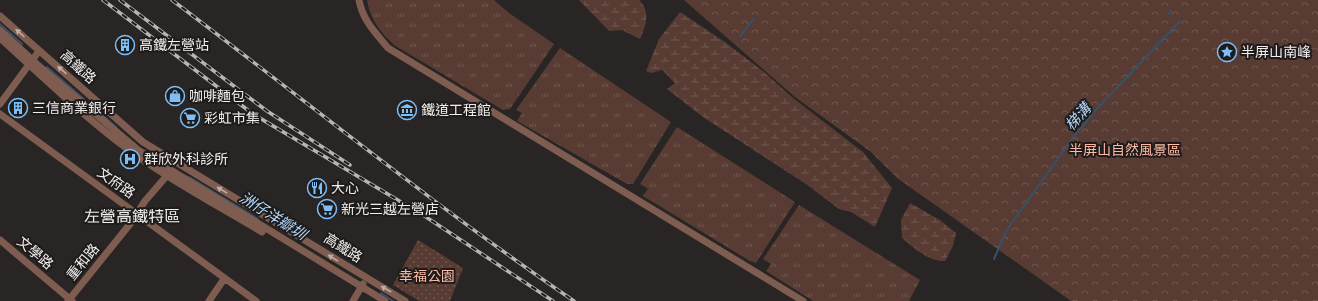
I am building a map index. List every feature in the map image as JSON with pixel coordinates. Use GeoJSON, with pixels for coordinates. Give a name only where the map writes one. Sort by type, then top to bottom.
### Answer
{"type":"FeatureCollection","features":[{"type":"Feature","properties":{"kind":"street"},"geometry":{"type":"LineString","coordinates":[[359,0],[368,24],[388,48],[803,301]]}},
{"type":"Feature","properties":{"kind":"street","name":"高鐵路"},"geometry":{"type":"LineString","coordinates":[[0,16],[129,131],[178,163],[405,301]]}},
{"type":"Feature","properties":{"kind":"street","name":"高鐵路"},"geometry":{"type":"LineString","coordinates":[[0,30],[31,62]]}},
{"type":"Feature","properties":{"kind":"street","name":"高鐵路"},"geometry":{"type":"LineString","coordinates":[[0,38],[123,139],[169,173],[360,289],[376,301]]}},
{"type":"Feature","properties":{"kind":"street"},"geometry":{"type":"LineString","coordinates":[[0,104],[39,51]]}},
{"type":"Feature","properties":{"kind":"street","name":"文府路"},"geometry":{"type":"LineString","coordinates":[[0,114],[99,188],[256,301]]}},
{"type":"Feature","properties":{"kind":"street","name":"重和路"},"geometry":{"type":"LineString","coordinates":[[70,300],[178,163]]}},
{"type":"Feature","properties":{"kind":"street","name":"文學路"},"geometry":{"type":"LineString","coordinates":[[0,240],[70,300]]}},
{"type":"Feature","properties":{"kind":"street"},"geometry":{"type":"LineString","coordinates":[[353,301],[366,278]]}},
{"type":"Feature","properties":{"kind":"street"},"geometry":{"type":"LineString","coordinates":[[209,301],[224,279]]}},
{"type":"Feature","properties":{"kind":"street","name":"高鐵路"},"geometry":{"type":"LineString","coordinates":[[360,289],[385,301]]}},
{"type":"Feature","properties":{"kind":"green space"},"geometry":{"type":"Polygon","coordinates":[[[367,0],[494,0],[509,13],[554,44],[510,109],[503,110],[394,45],[376,25],[368,7],[367,0]]]}},
{"type":"Feature","properties":{"kind":"green space"},"geometry":{"type":"Polygon","coordinates":[[[579,0],[639,0],[643,4],[646,14],[644,29],[640,39],[622,30],[609,31],[579,0]]]}},
{"type":"Feature","properties":{"kind":"green space","name":"半屏山自然風景區"},"geometry":{"type":"Polygon","coordinates":[[[684,0],[1318,0],[1318,301],[1071,301],[897,178],[871,152],[795,97],[684,0]]]}},
{"type":"Feature","properties":{"kind":"green space"},"geometry":{"type":"Polygon","coordinates":[[[680,12],[725,42],[764,72],[793,98],[863,152],[892,188],[875,227],[851,212],[839,209],[806,184],[703,117],[667,89],[675,83],[662,70],[651,73],[646,71],[659,39],[680,12]]]}},
{"type":"Feature","properties":{"kind":"green space"},"geometry":{"type":"Polygon","coordinates":[[[560,48],[671,122],[633,184],[627,184],[517,121],[522,113],[516,110],[560,48]]]}},
{"type":"Feature","properties":{"kind":"green space"},"geometry":{"type":"Polygon","coordinates":[[[677,127],[795,202],[756,263],[750,261],[643,196],[648,189],[640,184],[677,127]]]}},
{"type":"Feature","properties":{"kind":"green space"},"geometry":{"type":"Polygon","coordinates":[[[910,203],[940,220],[956,233],[953,246],[945,261],[939,261],[928,257],[902,238],[901,220],[910,203]]]}},
{"type":"Feature","properties":{"kind":"green space"},"geometry":{"type":"Polygon","coordinates":[[[799,205],[920,280],[909,301],[813,301],[766,271],[771,264],[763,259],[799,205]]]}},
{"type":"Feature","properties":{"kind":"green space","name":"幸福公園"},"geometry":{"type":"Polygon","coordinates":[[[418,240],[463,268],[450,301],[419,301],[393,285],[418,240]]]}},
{"type":"Feature","properties":{"kind":"waterway"},"geometry":{"type":"LineString","coordinates":[[1168,14],[1171,11]]}},
{"type":"Feature","properties":{"kind":"waterway"},"geometry":{"type":"LineString","coordinates":[[740,36],[754,19]]}},
{"type":"Feature","properties":{"kind":"waterway","name":"梯溝"},"geometry":{"type":"LineString","coordinates":[[994,259],[1006,231],[1072,139],[1095,111],[1180,21]]}},
{"type":"Feature","properties":{"kind":"waterway","name":"洲仔洋瓣圳"},"geometry":{"type":"LineString","coordinates":[[0,24],[22,44]]}},
{"type":"Feature","properties":{"kind":"waterway","name":"洲仔洋瓣圳"},"geometry":{"type":"LineString","coordinates":[[47,67],[116,127]]}},
{"type":"Feature","properties":{"kind":"waterway","name":"洲仔洋瓣圳"},"geometry":{"type":"LineString","coordinates":[[189,177],[258,219]]}},
{"type":"Feature","properties":{"kind":"waterway","name":"洲仔洋瓣圳"},"geometry":{"type":"LineString","coordinates":[[381,293],[393,301]]}},
{"type":"Feature","properties":{"kind":"railway"},"geometry":{"type":"LineString","coordinates":[[103,0],[253,114],[423,215],[553,301]]}},
{"type":"Feature","properties":{"kind":"railway"},"geometry":{"type":"LineString","coordinates":[[120,0],[267,111],[350,165]]}},
{"type":"Feature","properties":{"kind":"railway"},"geometry":{"type":"LineString","coordinates":[[172,0],[421,191],[574,301]]}},
{"type":"Feature","properties":{"kind":"place","name":"高鐵左營站"},"geometry":{"type":"Point","coordinates":[125,45]}},
{"type":"Feature","properties":{"kind":"place","name":"半屏山南峰"},"geometry":{"type":"Point","coordinates":[1227,52]}},
{"type":"Feature","properties":{"kind":"place","name":"咖啡麵包"},"geometry":{"type":"Point","coordinates":[175,96]}},
{"type":"Feature","properties":{"kind":"place","name":"三信商業銀行"},"geometry":{"type":"Point","coordinates":[18,108]}},
{"type":"Feature","properties":{"kind":"place","name":"鐵道工程館"},"geometry":{"type":"Point","coordinates":[407,110]}},
{"type":"Feature","properties":{"kind":"place","name":"彩虹市集"},"geometry":{"type":"Point","coordinates":[190,118]}},
{"type":"Feature","properties":{"kind":"place","name":"群欣外科診所"},"geometry":{"type":"Point","coordinates":[130,159]}},
{"type":"Feature","properties":{"kind":"place","name":"大心"},"geometry":{"type":"Point","coordinates":[317,188]}},
{"type":"Feature","properties":{"kind":"place","name":"新光三越左營店"},"geometry":{"type":"Point","coordinates":[327,209]}},
{"type":"Feature","properties":{"kind":"district","name":"左營高鐵特區"},"geometry":{"type":"Point","coordinates":[132,217]}}]}
